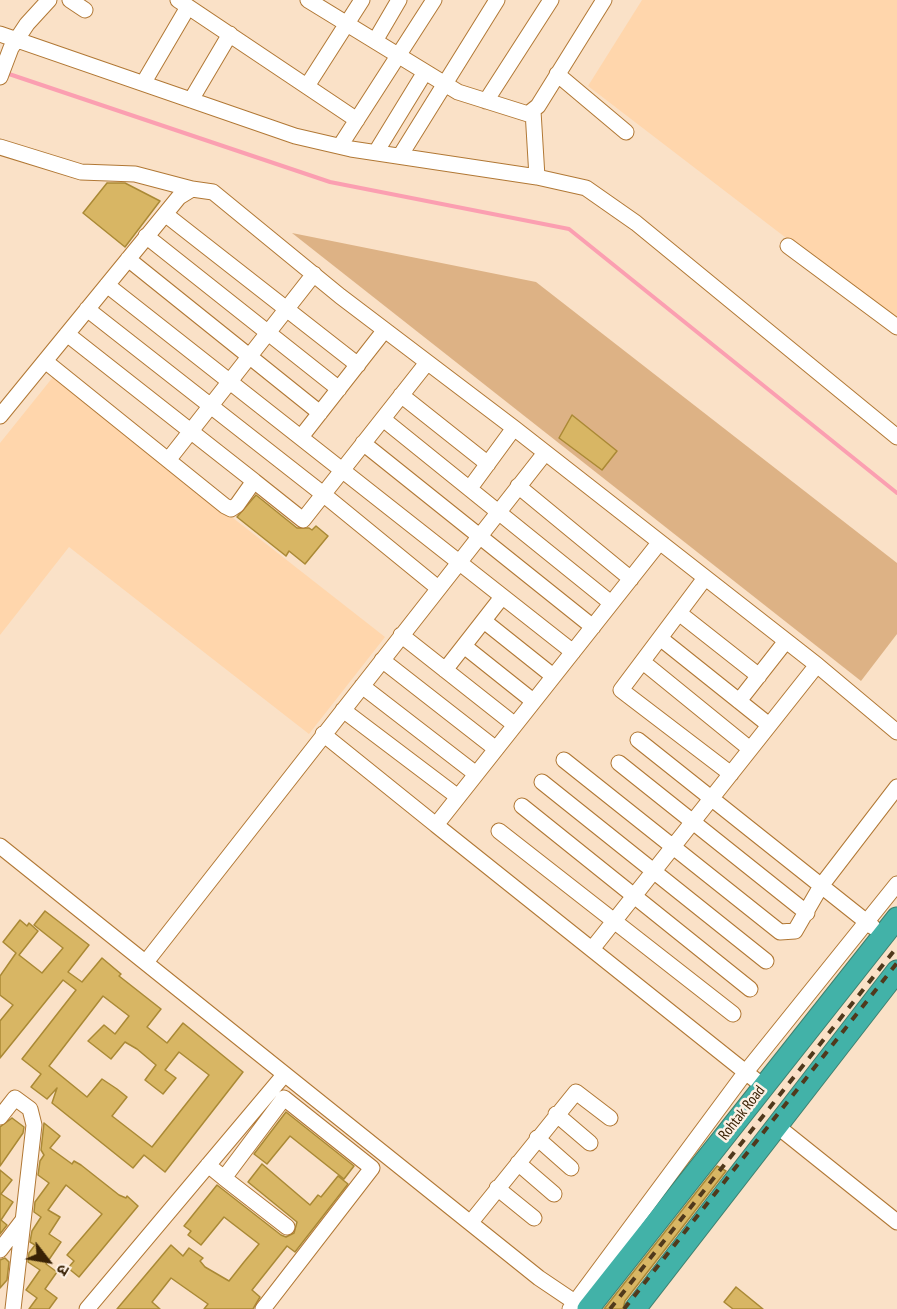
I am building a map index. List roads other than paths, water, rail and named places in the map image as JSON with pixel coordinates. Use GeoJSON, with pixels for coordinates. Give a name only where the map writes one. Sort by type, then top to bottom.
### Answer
{"type":"FeatureCollection","features":[{"type":"Feature","properties":{"kind":"highway","name":"Rohtak Road"},"geometry":{"type":"LineString","coordinates":[[580,1308],[763,1086],[875,928],[897,918]]}},
{"type":"Feature","properties":{"kind":"highway"},"geometry":{"type":"LineString","coordinates":[[635,1309],[897,971]]}},
{"type":"Feature","properties":{"kind":"street"},"geometry":{"type":"LineString","coordinates":[[0,77],[14,44],[49,0]]}},
{"type":"Feature","properties":{"kind":"street"},"geometry":{"type":"LineString","coordinates":[[70,0],[85,10]]}},
{"type":"Feature","properties":{"kind":"street"},"geometry":{"type":"LineString","coordinates":[[308,0],[445,84],[486,101],[528,114],[533,111],[604,0]]}},
{"type":"Feature","properties":{"kind":"street"},"geometry":{"type":"LineString","coordinates":[[307,86],[362,0]]}},
{"type":"Feature","properties":{"kind":"street"},"geometry":{"type":"LineString","coordinates":[[375,41],[399,0]]}},
{"type":"Feature","properties":{"kind":"street"},"geometry":{"type":"LineString","coordinates":[[340,146],[434,0]]}},
{"type":"Feature","properties":{"kind":"street"},"geometry":{"type":"LineString","coordinates":[[400,156],[497,0]]}},
{"type":"Feature","properties":{"kind":"street"},"geometry":{"type":"LineString","coordinates":[[486,101],[551,0]]}},
{"type":"Feature","properties":{"kind":"street"},"geometry":{"type":"LineString","coordinates":[[144,82],[183,3],[357,120]]}},
{"type":"Feature","properties":{"kind":"street"},"geometry":{"type":"LineString","coordinates":[[0,34],[14,44],[144,82],[295,136],[340,146],[537,177],[586,188],[605,199],[897,436]]}},
{"type":"Feature","properties":{"kind":"street"},"geometry":{"type":"LineString","coordinates":[[191,100],[230,34]]}},
{"type":"Feature","properties":{"kind":"street"},"geometry":{"type":"LineString","coordinates":[[376,152],[425,72]]}},
{"type":"Feature","properties":{"kind":"street"},"geometry":{"type":"LineString","coordinates":[[557,74],[627,132]]}},
{"type":"Feature","properties":{"kind":"street"},"geometry":{"type":"LineString","coordinates":[[533,111],[537,177]]}},
{"type":"Feature","properties":{"kind":"street"},"geometry":{"type":"LineString","coordinates":[[0,147],[81,172],[141,175],[219,195],[384,331],[514,428],[817,665],[897,732]]}},
{"type":"Feature","properties":{"kind":"street"},"geometry":{"type":"LineString","coordinates":[[0,416],[146,236],[179,197],[192,189]]}},
{"type":"Feature","properties":{"kind":"street"},"geometry":{"type":"LineString","coordinates":[[165,214],[358,364]]}},
{"type":"Feature","properties":{"kind":"street"},"geometry":{"type":"LineString","coordinates":[[146,236],[339,388]]}},
{"type":"Feature","properties":{"kind":"street"},"geometry":{"type":"LineString","coordinates":[[788,246],[897,327]]}},
{"type":"Feature","properties":{"kind":"street"},"geometry":{"type":"LineString","coordinates":[[128,259],[320,412]]}},
{"type":"Feature","properties":{"kind":"street"},"geometry":{"type":"LineString","coordinates":[[169,459],[314,274]]}},
{"type":"Feature","properties":{"kind":"street"},"geometry":{"type":"LineString","coordinates":[[107,285],[573,652]]}},
{"type":"Feature","properties":{"kind":"street"},"geometry":{"type":"LineString","coordinates":[[87,309],[323,494],[438,588]]}},
{"type":"Feature","properties":{"kind":"street"},"geometry":{"type":"LineString","coordinates":[[301,437],[384,331]]}},
{"type":"Feature","properties":{"kind":"street"},"geometry":{"type":"LineString","coordinates":[[67,334],[303,520],[426,364]]}},
{"type":"Feature","properties":{"kind":"street"},"geometry":{"type":"LineString","coordinates":[[45,361],[231,509],[254,481]]}},
{"type":"Feature","properties":{"kind":"street"},"geometry":{"type":"LineString","coordinates":[[401,395],[488,464]]}},
{"type":"Feature","properties":{"kind":"street"},"geometry":{"type":"LineString","coordinates":[[383,419],[611,603]]}},
{"type":"Feature","properties":{"kind":"street"},"geometry":{"type":"LineString","coordinates":[[470,488],[514,428]]}},
{"type":"Feature","properties":{"kind":"street"},"geometry":{"type":"LineString","coordinates":[[363,443],[592,627]]}},
{"type":"Feature","properties":{"kind":"street"},"geometry":{"type":"LineString","coordinates":[[146,962],[545,453]]}},
{"type":"Feature","properties":{"kind":"street"},"geometry":{"type":"LineString","coordinates":[[518,486],[631,579]]}},
{"type":"Feature","properties":{"kind":"street"},"geometry":{"type":"LineString","coordinates":[[435,825],[659,543]]}},
{"type":"Feature","properties":{"kind":"street"},"geometry":{"type":"LineString","coordinates":[[705,578],[621,690],[731,774]]}},
{"type":"Feature","properties":{"kind":"street"},"geometry":{"type":"LineString","coordinates":[[445,670],[502,597]]}},
{"type":"Feature","properties":{"kind":"street"},"geometry":{"type":"LineString","coordinates":[[679,613],[759,676]]}},
{"type":"Feature","properties":{"kind":"street"},"geometry":{"type":"LineString","coordinates":[[484,621],[553,676]]}},
{"type":"Feature","properties":{"kind":"street"},"geometry":{"type":"LineString","coordinates":[[401,635],[515,725]]}},
{"type":"Feature","properties":{"kind":"street"},"geometry":{"type":"LineString","coordinates":[[660,638],[769,725]]}},
{"type":"Feature","properties":{"kind":"street"},"geometry":{"type":"LineString","coordinates":[[739,701],[786,641]]}},
{"type":"Feature","properties":{"kind":"street"},"geometry":{"type":"LineString","coordinates":[[464,646],[533,701]]}},
{"type":"Feature","properties":{"kind":"street"},"geometry":{"type":"LineString","coordinates":[[382,660],[496,749]]}},
{"type":"Feature","properties":{"kind":"street"},"geometry":{"type":"LineString","coordinates":[[643,662],[750,749]]}},
{"type":"Feature","properties":{"kind":"street"},"geometry":{"type":"LineString","coordinates":[[592,949],[817,665]]}},
{"type":"Feature","properties":{"kind":"street"},"geometry":{"type":"LineString","coordinates":[[362,686],[476,774]]}},
{"type":"Feature","properties":{"kind":"street"},"geometry":{"type":"LineString","coordinates":[[343,710],[458,797]]}},
{"type":"Feature","properties":{"kind":"street"},"geometry":{"type":"LineString","coordinates":[[323,734],[763,1086]]}},
{"type":"Feature","properties":{"kind":"street"},"geometry":{"type":"LineString","coordinates":[[638,740],[875,928]]}},
{"type":"Feature","properties":{"kind":"street"},"geometry":{"type":"LineString","coordinates":[[564,760],[780,932],[795,932],[821,886],[897,787]]}},
{"type":"Feature","properties":{"kind":"street"},"geometry":{"type":"LineString","coordinates":[[619,763],[807,913]]}},
{"type":"Feature","properties":{"kind":"street"},"geometry":{"type":"LineString","coordinates":[[542,782],[766,961]]}},
{"type":"Feature","properties":{"kind":"street"},"geometry":{"type":"LineString","coordinates":[[522,806],[750,989]]}},
{"type":"Feature","properties":{"kind":"street"},"geometry":{"type":"LineString","coordinates":[[499,831],[733,1014]]}},
{"type":"Feature","properties":{"kind":"street"},"geometry":{"type":"LineString","coordinates":[[0,846],[284,1075],[580,1308],[745,1073],[875,928],[897,884]]}},
{"type":"Feature","properties":{"kind":"street"},"geometry":{"type":"LineString","coordinates":[[94,1306],[284,1075]]}},
{"type":"Feature","properties":{"kind":"street"},"geometry":{"type":"LineString","coordinates":[[471,1222],[576,1092],[610,1118]]}},
{"type":"Feature","properties":{"kind":"street"},"geometry":{"type":"LineString","coordinates":[[0,1117],[15,1098],[30,1109],[34,1125],[13,1309]]}},
{"type":"Feature","properties":{"kind":"street"},"geometry":{"type":"LineString","coordinates":[[224,1178],[284,1098],[372,1168],[263,1309]]}},
{"type":"Feature","properties":{"kind":"street"},"geometry":{"type":"LineString","coordinates":[[556,1114],[590,1143]]}},
{"type":"Feature","properties":{"kind":"street"},"geometry":{"type":"LineString","coordinates":[[777,1126],[897,1221]]}},
{"type":"Feature","properties":{"kind":"street"},"geometry":{"type":"LineString","coordinates":[[537,1138],[571,1168]]}},
{"type":"Feature","properties":{"kind":"street"},"geometry":{"type":"LineString","coordinates":[[518,1163],[554,1194]]}},
{"type":"Feature","properties":{"kind":"street"},"geometry":{"type":"LineString","coordinates":[[208,1165],[287,1227]]}},
{"type":"Feature","properties":{"kind":"street"},"geometry":{"type":"LineString","coordinates":[[497,1188],[534,1218]]}},
{"type":"Feature","properties":{"kind":"street"},"geometry":{"type":"LineString","coordinates":[[0,1250],[23,1221]]}},
{"type":"Feature","properties":{"kind":"waterway"},"geometry":{"type":"LineString","coordinates":[[6,73],[330,182],[569,229],[897,493]]}},
{"type":"Feature","properties":{"kind":"railway"},"geometry":{"type":"LineString","coordinates":[[610,1309],[897,947]]}},
{"type":"Feature","properties":{"kind":"railway"},"geometry":{"type":"LineString","coordinates":[[624,1309],[897,963]]}}]}
